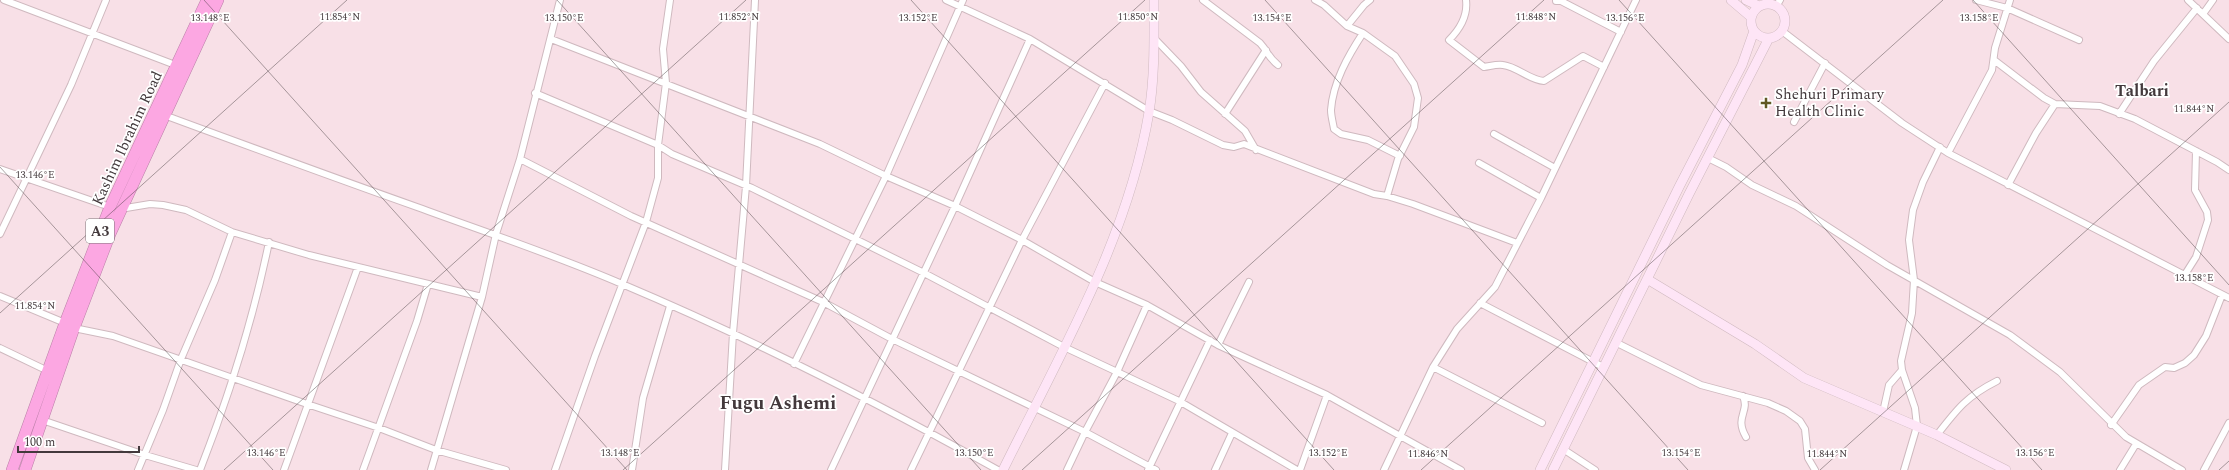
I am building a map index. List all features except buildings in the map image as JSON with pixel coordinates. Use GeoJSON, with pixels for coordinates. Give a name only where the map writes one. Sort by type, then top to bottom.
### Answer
{"type":"FeatureCollection","features":[{"type":"Feature","properties":{"kind":"highway","name":"Kashim Ibrahim Road"},"geometry":{"type":"LineString","coordinates":[[160,114],[178,66],[207,0]]}},
{"type":"Feature","properties":{"kind":"highway","name":"Kashim Ibrahim Road"},"geometry":{"type":"LineString","coordinates":[[12,470],[48,371],[69,326],[115,208],[160,114],[218,0]]}},
{"type":"Feature","properties":{"kind":"highway","name":"Kashim Ibrahim Road"},"geometry":{"type":"LineString","coordinates":[[25,470],[42,420],[69,326]]}},
{"type":"Feature","properties":{"kind":"main road"},"geometry":{"type":"LineString","coordinates":[[1003,470],[1095,282],[1137,166],[1149,111],[1154,38],[1154,0]]}},
{"type":"Feature","properties":{"kind":"main road"},"geometry":{"type":"LineString","coordinates":[[1540,470],[1679,187],[1742,65],[1754,32],[1751,17],[1731,0]]}},
{"type":"Feature","properties":{"kind":"main road"},"geometry":{"type":"LineString","coordinates":[[1746,0],[1759,6]]}},
{"type":"Feature","properties":{"kind":"main road"},"geometry":{"type":"LineString","coordinates":[[1751,17],[1759,6],[1768,3],[1779,3],[1786,17],[1782,31],[1779,35],[1763,38],[1754,32]]}},
{"type":"Feature","properties":{"kind":"main road"},"geometry":{"type":"LineString","coordinates":[[1553,470],[1615,342],[1769,38]]}},
{"type":"Feature","properties":{"kind":"main road"},"geometry":{"type":"LineString","coordinates":[[1647,279],[1754,344],[1804,378],[1937,435],[2006,470]]}},
{"type":"Feature","properties":{"kind":"street"},"geometry":{"type":"LineString","coordinates":[[4,0],[92,35],[178,66]]}},
{"type":"Feature","properties":{"kind":"street"},"geometry":{"type":"LineString","coordinates":[[0,234],[71,85],[106,0]]}},
{"type":"Feature","properties":{"kind":"street"},"geometry":{"type":"LineString","coordinates":[[431,470],[482,297],[496,234],[520,159],[560,0]]}},
{"type":"Feature","properties":{"kind":"street"},"geometry":{"type":"LineString","coordinates":[[555,470],[567,431],[646,222],[658,178],[658,145],[666,83],[663,48],[670,0]]}},
{"type":"Feature","properties":{"kind":"street"},"geometry":{"type":"LineString","coordinates":[[725,470],[733,333],[746,186],[748,116],[755,0]]}},
{"type":"Feature","properties":{"kind":"street"},"geometry":{"type":"LineString","coordinates":[[946,0],[1030,39],[1149,111],[1172,120],[1223,145],[1234,146],[1244,144],[1256,150],[1374,194],[1387,196],[1517,243]]}},
{"type":"Feature","properties":{"kind":"street"},"geometry":{"type":"LineString","coordinates":[[794,364],[823,302],[886,176],[963,0]]}},
{"type":"Feature","properties":{"kind":"street"},"geometry":{"type":"LineString","coordinates":[[1203,0],[1260,43],[1266,50],[1267,56],[1278,65]]}},
{"type":"Feature","properties":{"kind":"street"},"geometry":{"type":"LineString","coordinates":[[1315,0],[1324,5],[1347,26],[1363,33],[1395,56],[1414,84],[1418,98],[1414,127],[1400,156],[1387,196]]}},
{"type":"Feature","properties":{"kind":"street"},"geometry":{"type":"LineString","coordinates":[[1347,26],[1370,0]]}},
{"type":"Feature","properties":{"kind":"street"},"geometry":{"type":"LineString","coordinates":[[1466,0],[1467,10],[1461,25],[1449,40],[1484,66],[1504,65],[1516,69],[1533,79],[1544,81],[1583,56],[1604,67]]}},
{"type":"Feature","properties":{"kind":"street"},"geometry":{"type":"LineString","coordinates":[[1384,470],[1399,434],[1433,367],[1457,330],[1495,286],[1541,198],[1636,0]]}},
{"type":"Feature","properties":{"kind":"street"},"geometry":{"type":"LineString","coordinates":[[1976,0],[2007,8],[2079,40]]}},
{"type":"Feature","properties":{"kind":"street"},"geometry":{"type":"LineString","coordinates":[[1948,153],[1954,138],[1986,84],[1994,60],[1995,48],[2010,0]]}},
{"type":"Feature","properties":{"kind":"street"},"geometry":{"type":"LineString","coordinates":[[2188,0],[2229,39]]}},
{"type":"Feature","properties":{"kind":"street"},"geometry":{"type":"LineString","coordinates":[[2203,14],[2213,0]]}},
{"type":"Feature","properties":{"kind":"street"},"geometry":{"type":"LineString","coordinates":[[1556,1],[1561,1],[1621,32]]}},
{"type":"Feature","properties":{"kind":"street"},"geometry":{"type":"LineString","coordinates":[[2119,114],[2154,61],[2197,8]]}},
{"type":"Feature","properties":{"kind":"street"},"geometry":{"type":"LineString","coordinates":[[1782,31],[1902,123],[1948,153],[2229,298]]}},
{"type":"Feature","properties":{"kind":"street"},"geometry":{"type":"LineString","coordinates":[[1363,33],[1342,69],[1334,94],[1331,112],[1334,129],[1341,134],[1368,140],[1400,156]]}},
{"type":"Feature","properties":{"kind":"street"},"geometry":{"type":"LineString","coordinates":[[1154,38],[1181,66],[1201,92],[1245,131],[1256,150]]}},
{"type":"Feature","properties":{"kind":"street"},"geometry":{"type":"LineString","coordinates":[[551,39],[820,144],[886,176],[956,206],[1022,240],[1095,282],[1147,305],[1218,345],[1327,395],[1461,470]]}},
{"type":"Feature","properties":{"kind":"street"},"geometry":{"type":"LineString","coordinates":[[831,470],[956,206],[1030,39]]}},
{"type":"Feature","properties":{"kind":"street"},"geometry":{"type":"LineString","coordinates":[[1225,114],[1266,50]]}},
{"type":"Feature","properties":{"kind":"street"},"geometry":{"type":"LineString","coordinates":[[1994,60],[2044,98],[2055,104],[2100,106],[2135,119],[2217,162],[2229,170]]}},
{"type":"Feature","properties":{"kind":"street"},"geometry":{"type":"LineString","coordinates":[[1794,122],[1825,63]]}},
{"type":"Feature","properties":{"kind":"street"},"geometry":{"type":"LineString","coordinates":[[911,470],[1022,240],[1105,83]]}},
{"type":"Feature","properties":{"kind":"street"},"geometry":{"type":"LineString","coordinates":[[536,93],[658,145],[672,154],[746,186],[924,273],[1064,347],[1179,401],[1297,470]]}},
{"type":"Feature","properties":{"kind":"street"},"geometry":{"type":"LineString","coordinates":[[2008,185],[2036,133],[2055,104]]}},
{"type":"Feature","properties":{"kind":"street"},"geometry":{"type":"LineString","coordinates":[[160,114],[298,165],[496,234],[622,284],[733,333],[930,432],[998,470]]}},
{"type":"Feature","properties":{"kind":"street"},"geometry":{"type":"LineString","coordinates":[[1494,134],[1555,168]]}},
{"type":"Feature","properties":{"kind":"street"},"geometry":{"type":"LineString","coordinates":[[1904,470],[1917,426],[1915,408],[1902,370],[1904,347],[1912,313],[1914,280],[1909,240],[1913,210],[1923,182],[1940,147]]}},
{"type":"Feature","properties":{"kind":"street"},"geometry":{"type":"LineString","coordinates":[[2184,276],[2196,257],[2208,220],[2207,212],[2195,190],[2196,151]]}},
{"type":"Feature","properties":{"kind":"street"},"geometry":{"type":"LineString","coordinates":[[1708,158],[1726,167],[1752,185],[1803,210],[1914,280],[2010,335],[2060,372],[2111,425],[2136,444],[2182,470]]}},
{"type":"Feature","properties":{"kind":"street"},"geometry":{"type":"LineString","coordinates":[[520,159],[646,222],[740,266],[823,302],[892,339],[1085,432],[1151,469],[1179,401],[1210,340]]}},
{"type":"Feature","properties":{"kind":"street"},"geometry":{"type":"LineString","coordinates":[[1479,163],[1541,198]]}},
{"type":"Feature","properties":{"kind":"street"},"geometry":{"type":"LineString","coordinates":[[0,169],[115,208],[150,204],[186,210],[232,232],[358,267],[482,297]]}},
{"type":"Feature","properties":{"kind":"street"},"geometry":{"type":"LineString","coordinates":[[138,470],[163,410],[181,359],[215,280],[232,232]]}},
{"type":"Feature","properties":{"kind":"street"},"geometry":{"type":"LineString","coordinates":[[200,470],[223,410],[261,278],[269,242]]}},
{"type":"Feature","properties":{"kind":"street"},"geometry":{"type":"LineString","coordinates":[[284,470],[358,267]]}},
{"type":"Feature","properties":{"kind":"street"},"geometry":{"type":"LineString","coordinates":[[1218,345],[1248,282]]}},
{"type":"Feature","properties":{"kind":"street"},"geometry":{"type":"LineString","coordinates":[[363,470],[379,428],[428,284]]}},
{"type":"Feature","properties":{"kind":"street"},"geometry":{"type":"LineString","coordinates":[[2111,425],[2139,385],[2165,367],[2174,368],[2185,363],[2194,355],[2206,336],[2222,295]]}},
{"type":"Feature","properties":{"kind":"street"},"geometry":{"type":"LineString","coordinates":[[0,296],[69,326],[113,336],[379,428],[436,450],[506,470]]}},
{"type":"Feature","properties":{"kind":"street"},"geometry":{"type":"LineString","coordinates":[[1480,302],[1603,367]]}},
{"type":"Feature","properties":{"kind":"street"},"geometry":{"type":"LineString","coordinates":[[1067,470],[1085,432],[1117,372],[1147,305]]}},
{"type":"Feature","properties":{"kind":"street"},"geometry":{"type":"LineString","coordinates":[[632,470],[643,398],[670,306]]}},
{"type":"Feature","properties":{"kind":"street"},"geometry":{"type":"LineString","coordinates":[[1615,342],[1702,385],[1768,403],[1800,421],[1806,429],[1808,458],[1814,470]]}},
{"type":"Feature","properties":{"kind":"street"},"geometry":{"type":"LineString","coordinates":[[0,348],[48,371]]}},
{"type":"Feature","properties":{"kind":"street"},"geometry":{"type":"LineString","coordinates":[[1433,367],[1542,423]]}},
{"type":"Feature","properties":{"kind":"street"},"geometry":{"type":"LineString","coordinates":[[1883,412],[1889,385],[1902,370]]}},
{"type":"Feature","properties":{"kind":"street"},"geometry":{"type":"LineString","coordinates":[[1937,435],[1964,402],[1980,390],[1997,381]]}},
{"type":"Feature","properties":{"kind":"street"},"geometry":{"type":"LineString","coordinates":[[1300,470],[1327,395]]}},
{"type":"Feature","properties":{"kind":"street"},"geometry":{"type":"LineString","coordinates":[[1744,396],[1745,401],[1740,424],[1746,437]]}},
{"type":"Feature","properties":{"kind":"street"},"geometry":{"type":"LineString","coordinates":[[42,420],[144,455],[196,470]]}},
{"type":"Feature","properties":{"kind":"street"},"geometry":{"type":"LineString","coordinates":[[2204,470],[2229,422]]}},
{"type":"Feature","properties":{"kind":"street"},"geometry":{"type":"LineString","coordinates":[[1215,470],[1232,433]]}},
{"type":"Feature","properties":{"kind":"street"},"geometry":{"type":"LineString","coordinates":[[2120,470],[2136,444]]}},
{"type":"Feature","properties":{"kind":"street"},"geometry":{"type":"LineString","coordinates":[[1563,450],[1595,470]]}},
{"type":"Feature","properties":{"kind":"place","name":"Shehuri Primary Health Clinic"},"geometry":{"type":"Point","coordinates":[1766,103]}},
{"type":"Feature","properties":{"kind":"district","name":"Talbari"},"geometry":{"type":"Point","coordinates":[2142,90]}},
{"type":"Feature","properties":{"kind":"district","name":"Fugu Ashemi"},"geometry":{"type":"Point","coordinates":[778,402]}}]}
